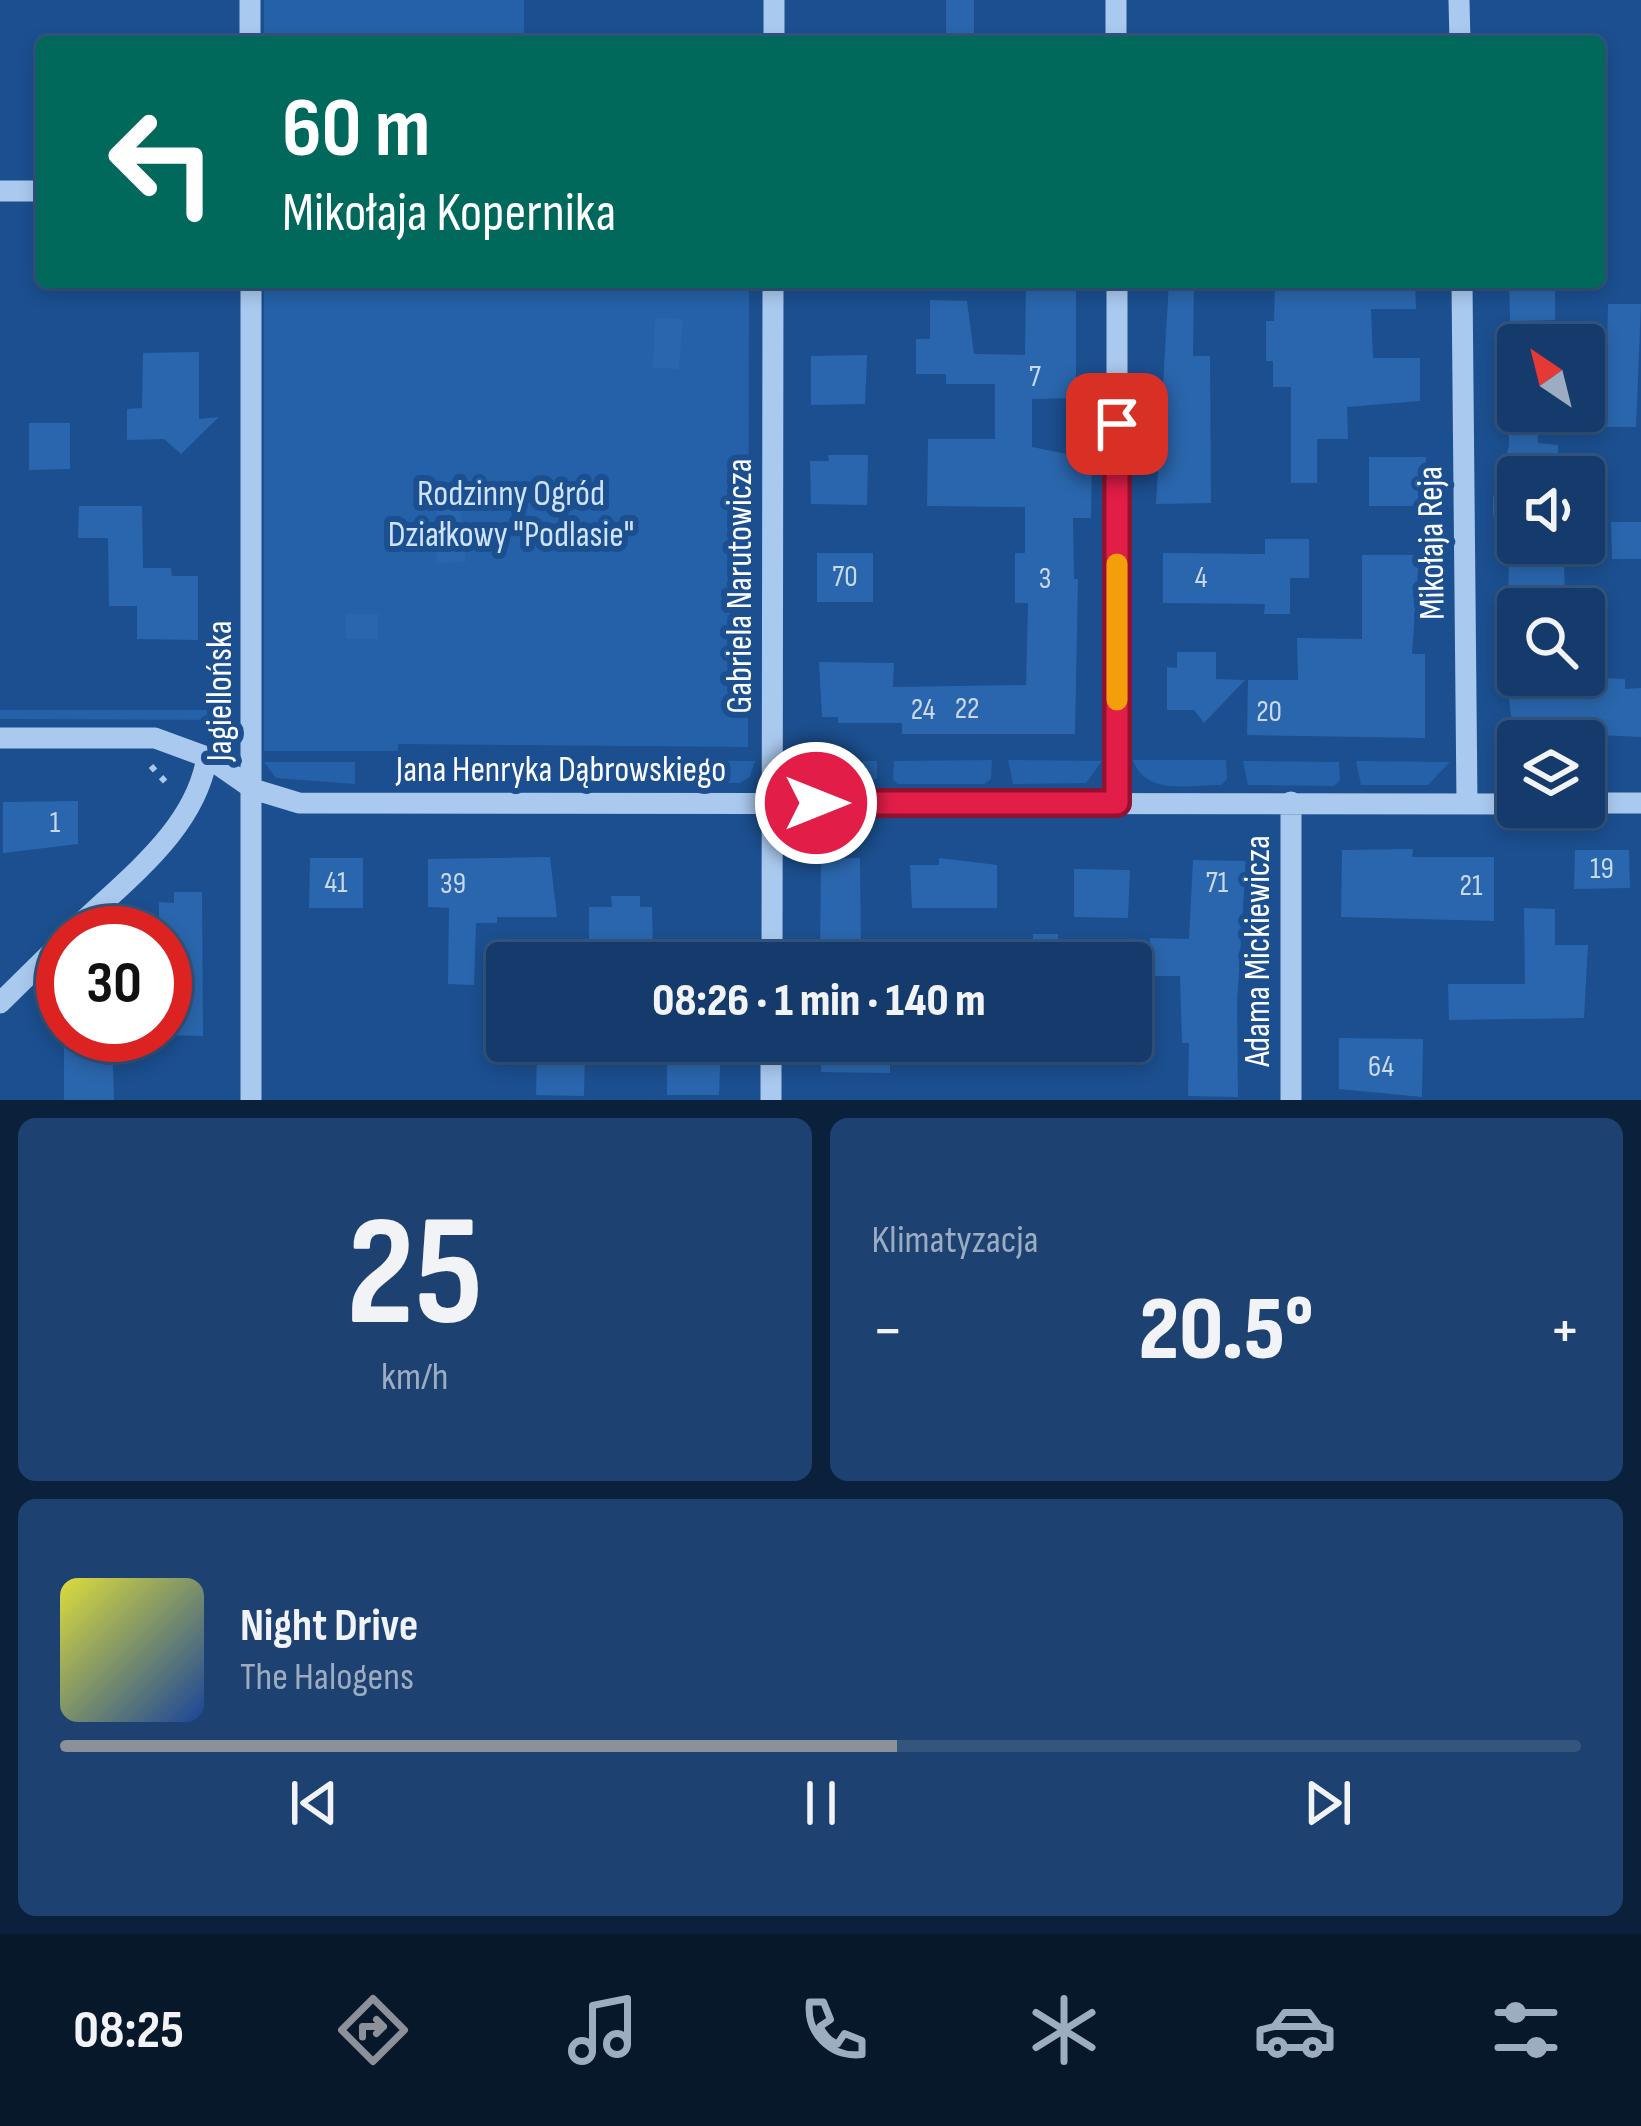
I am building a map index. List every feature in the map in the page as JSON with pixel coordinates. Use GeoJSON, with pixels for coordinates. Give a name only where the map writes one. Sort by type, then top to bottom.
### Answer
{"type":"FeatureCollection","features":[{"type":"Feature","properties":{"kind":"street"},"geometry":{"type":"LineString","coordinates":[[250,0],[250,36]]}},
{"type":"Feature","properties":{"kind":"street"},"geometry":{"type":"LineString","coordinates":[[774,0],[774,36]]}},
{"type":"Feature","properties":{"kind":"street"},"geometry":{"type":"LineString","coordinates":[[1116,0],[1116,36]]}},
{"type":"Feature","properties":{"kind":"street"},"geometry":{"type":"LineString","coordinates":[[1459,0],[1460,36]]}},
{"type":"Feature","properties":{"kind":"street"},"geometry":{"type":"LineString","coordinates":[[0,191],[36,191]]}},
{"type":"Feature","properties":{"kind":"street","name":"Jagiellońska"},"geometry":{"type":"LineString","coordinates":[[251,288],[251,1100]]}},
{"type":"Feature","properties":{"kind":"street","name":"Gabriela Narutowicza"},"geometry":{"type":"LineString","coordinates":[[772,942],[773,288]]}},
{"type":"Feature","properties":{"kind":"street"},"geometry":{"type":"LineString","coordinates":[[1117,288],[1117,803]]}},
{"type":"Feature","properties":{"kind":"street","name":"Mikołaja Reja"},"geometry":{"type":"LineString","coordinates":[[1462,288],[1467,804]]}},
{"type":"Feature","properties":{"kind":"street"},"geometry":{"type":"LineString","coordinates":[[0,738],[155,738],[207,758],[253,789]]}},
{"type":"Feature","properties":{"kind":"street"},"geometry":{"type":"LineString","coordinates":[[98,906],[188,817],[202,789],[207,758]]}},
{"type":"Feature","properties":{"kind":"street","name":"Jana Henryka Dąbrowskiego"},"geometry":{"type":"LineString","coordinates":[[253,789],[299,803],[1497,803]]}},
{"type":"Feature","properties":{"kind":"street","name":"Adama Mickiewicza"},"geometry":{"type":"LineString","coordinates":[[1291,802],[1291,1100]]}},
{"type":"Feature","properties":{"kind":"street"},"geometry":{"type":"LineString","coordinates":[[1605,803],[1641,803]]}},
{"type":"Feature","properties":{"kind":"street"},"geometry":{"type":"LineString","coordinates":[[0,1004],[36,968]]}},
{"type":"Feature","properties":{"kind":"street"},"geometry":{"type":"LineString","coordinates":[[771,1062],[771,1100]]}},
{"type":"Feature","properties":{"kind":"path"},"geometry":{"type":"LineString","coordinates":[[144,764],[170,785],[168,803]]}},
{"type":"Feature","properties":{"kind":"green space"},"geometry":{"type":"Polygon","coordinates":[[[264,0],[524,0],[524,36],[264,36],[264,0]]]}},
{"type":"Feature","properties":{"kind":"green space","name":"Rodzinny Ogród Działkowy \"Podlasie\""},"geometry":{"type":"Polygon","coordinates":[[[264,288],[749,288],[748,747],[398,744],[398,751],[264,751],[264,288]]]}},
{"type":"Feature","properties":{"kind":"green space"},"geometry":{"type":"Polygon","coordinates":[[[0,710],[226,710],[225,720],[0,719],[0,710]]]}},
{"type":"Feature","properties":{"kind":"green space"},"geometry":{"type":"Polygon","coordinates":[[[579,760],[576,783],[453,784],[449,762],[464,763],[464,777],[483,778],[484,763],[579,760]]]}},
{"type":"Feature","properties":{"kind":"green space"},"geometry":{"type":"Polygon","coordinates":[[[603,760],[755,761],[750,777],[740,783],[608,784],[603,760]]]}},
{"type":"Feature","properties":{"kind":"green space"},"geometry":{"type":"Polygon","coordinates":[[[992,760],[991,779],[984,784],[898,784],[893,779],[894,761],[992,760]]]}},
{"type":"Feature","properties":{"kind":"green space"},"geometry":{"type":"Polygon","coordinates":[[[1008,760],[1102,761],[1086,783],[1013,784],[1008,760]]]}},
{"type":"Feature","properties":{"kind":"green space"},"geometry":{"type":"Polygon","coordinates":[[[1133,760],[1226,760],[1227,779],[1221,785],[1158,784],[1147,779],[1133,760]]]}},
{"type":"Feature","properties":{"kind":"green space"},"geometry":{"type":"Polygon","coordinates":[[[795,761],[877,761],[877,779],[807,784],[795,779],[795,761]]]}},
{"type":"Feature","properties":{"kind":"green space"},"geometry":{"type":"Polygon","coordinates":[[[1243,761],[1339,762],[1340,780],[1334,786],[1248,785],[1243,761]]]}},
{"type":"Feature","properties":{"kind":"green space"},"geometry":{"type":"Polygon","coordinates":[[[1356,761],[1450,762],[1428,785],[1361,785],[1356,761]]]}},
{"type":"Feature","properties":{"kind":"green space"},"geometry":{"type":"Polygon","coordinates":[[[264,762],[355,762],[355,784],[276,778],[264,762]]]}},
{"type":"Feature","properties":{"kind":"building"},"geometry":{"type":"Polygon","coordinates":[[[946,0],[974,0],[974,36],[946,36],[946,0]]]}},
{"type":"Feature","properties":{"kind":"building"},"geometry":{"type":"Polygon","coordinates":[[[1026,288],[1076,288],[1076,398],[1032,399],[1032,447],[1092,459],[1091,518],[1073,518],[1074,579],[1078,579],[1075,734],[902,734],[902,723],[838,723],[838,717],[822,717],[819,662],[894,663],[893,687],[1026,685],[1028,603],[1015,603],[1015,553],[1025,553],[1025,507],[927,506],[928,439],[995,439],[995,384],[946,384],[946,374],[916,374],[916,339],[930,339],[930,300],[967,301],[974,354],[1025,355],[1026,288]]]}},
{"type":"Feature","properties":{"kind":"building"},"geometry":{"type":"Polygon","coordinates":[[[1169,288],[1194,288],[1193,356],[1210,356],[1211,503],[1156,504],[1169,288]]]}},
{"type":"Feature","properties":{"kind":"building"},"geometry":{"type":"Polygon","coordinates":[[[1275,288],[1415,288],[1416,309],[1371,309],[1373,358],[1420,358],[1420,401],[1347,407],[1348,439],[1317,439],[1317,483],[1291,483],[1291,387],[1273,387],[1273,361],[1266,361],[1266,321],[1274,321],[1275,288]]]}},
{"type":"Feature","properties":{"kind":"building"},"geometry":{"type":"Polygon","coordinates":[[[1509,288],[1555,288],[1555,320],[1510,321],[1509,288]]]}},
{"type":"Feature","properties":{"kind":"building"},"geometry":{"type":"Polygon","coordinates":[[[1608,304],[1641,304],[1636,427],[1605,427],[1608,304]]]}},
{"type":"Feature","properties":{"kind":"building"},"geometry":{"type":"Polygon","coordinates":[[[655,318],[683,319],[679,369],[653,368],[655,318]]]}},
{"type":"Feature","properties":{"kind":"building"},"geometry":{"type":"Polygon","coordinates":[[[199,352],[199,419],[219,417],[181,454],[164,439],[127,440],[127,409],[142,408],[143,353],[199,352]]]}},
{"type":"Feature","properties":{"kind":"building"},"geometry":{"type":"Polygon","coordinates":[[[867,355],[865,404],[811,405],[811,356],[867,355]]]}},
{"type":"Feature","properties":{"kind":"building"},"geometry":{"type":"Polygon","coordinates":[[[29,423],[70,423],[70,469],[29,470],[29,423]]]}},
{"type":"Feature","properties":{"kind":"building"},"geometry":{"type":"Polygon","coordinates":[[[1509,432],[1538,432],[1538,443],[1558,445],[1558,456],[1506,456],[1509,432]]]}},
{"type":"Feature","properties":{"kind":"building"},"geometry":{"type":"Polygon","coordinates":[[[828,455],[868,455],[867,505],[811,504],[810,461],[829,461],[828,455]]]}},
{"type":"Feature","properties":{"kind":"building"},"geometry":{"type":"Polygon","coordinates":[[[1369,457],[1426,457],[1425,506],[1369,506],[1369,457]]]}},
{"type":"Feature","properties":{"kind":"building"},"geometry":{"type":"Polygon","coordinates":[[[1497,485],[1497,515],[1493,515],[1497,485]]]}},
{"type":"Feature","properties":{"kind":"building"},"geometry":{"type":"Polygon","coordinates":[[[460,503],[466,562],[437,563],[437,507],[460,503]]]}},
{"type":"Feature","properties":{"kind":"building"},"geometry":{"type":"Polygon","coordinates":[[[79,506],[142,506],[143,568],[171,568],[172,576],[198,576],[198,640],[137,639],[137,606],[109,606],[108,538],[78,538],[79,506]]]}},
{"type":"Feature","properties":{"kind":"building"},"geometry":{"type":"Polygon","coordinates":[[[1611,522],[1641,522],[1641,559],[1612,559],[1611,522]]]}},
{"type":"Feature","properties":{"kind":"building"},"geometry":{"type":"Polygon","coordinates":[[[1265,539],[1309,539],[1309,578],[1290,578],[1290,614],[1264,614],[1265,604],[1163,603],[1163,553],[1265,554],[1265,539]]]}},
{"type":"Feature","properties":{"kind":"building"},"geometry":{"type":"Polygon","coordinates":[[[817,553],[873,553],[873,602],[817,602],[817,553]]]}},
{"type":"Feature","properties":{"kind":"building"},"geometry":{"type":"Polygon","coordinates":[[[1362,555],[1419,555],[1412,654],[1425,654],[1425,738],[1247,735],[1248,680],[1298,680],[1297,638],[1362,639],[1362,555]]]}},
{"type":"Feature","properties":{"kind":"building"},"geometry":{"type":"Polygon","coordinates":[[[1509,564],[1564,564],[1565,588],[1508,588],[1509,564]]]}},
{"type":"Feature","properties":{"kind":"building"},"geometry":{"type":"Polygon","coordinates":[[[346,614],[378,614],[378,639],[346,639],[346,614]]]}},
{"type":"Feature","properties":{"kind":"building"},"geometry":{"type":"Polygon","coordinates":[[[1177,652],[1216,652],[1216,679],[1245,680],[1204,723],[1194,710],[1167,710],[1167,667],[1177,668],[1177,652]]]}},
{"type":"Feature","properties":{"kind":"building"},"geometry":{"type":"Polygon","coordinates":[[[1605,678],[1625,679],[1625,689],[1641,688],[1641,737],[1605,735],[1605,720],[1512,720],[1509,696],[1605,696],[1605,678]]]}},
{"type":"Feature","properties":{"kind":"building"},"geometry":{"type":"Polygon","coordinates":[[[78,801],[78,844],[3,853],[3,802],[78,801]]]}},
{"type":"Feature","properties":{"kind":"building"},"geometry":{"type":"Polygon","coordinates":[[[1413,849],[1412,857],[1494,857],[1494,921],[1341,917],[1342,850],[1413,849]]]}},
{"type":"Feature","properties":{"kind":"building"},"geometry":{"type":"Polygon","coordinates":[[[1575,850],[1629,850],[1630,888],[1574,889],[1575,850]]]}},
{"type":"Feature","properties":{"kind":"building"},"geometry":{"type":"Polygon","coordinates":[[[550,857],[557,917],[497,917],[497,923],[476,923],[474,985],[448,984],[449,908],[428,907],[428,859],[550,857]]]}},
{"type":"Feature","properties":{"kind":"building"},"geometry":{"type":"Polygon","coordinates":[[[310,858],[363,858],[363,908],[309,908],[310,858]]]}},
{"type":"Feature","properties":{"kind":"building"},"geometry":{"type":"Polygon","coordinates":[[[860,858],[861,942],[820,942],[821,859],[860,858]]]}},
{"type":"Feature","properties":{"kind":"building"},"geometry":{"type":"Polygon","coordinates":[[[939,858],[997,865],[997,908],[912,908],[910,865],[939,865],[939,858]]]}},
{"type":"Feature","properties":{"kind":"building"},"geometry":{"type":"Polygon","coordinates":[[[1193,860],[1246,861],[1237,1003],[1238,1097],[1188,1096],[1189,1043],[1182,1043],[1180,976],[1152,976],[1150,938],[1189,939],[1193,860]]]}},
{"type":"Feature","properties":{"kind":"building"},"geometry":{"type":"Polygon","coordinates":[[[1074,869],[1130,870],[1128,918],[1074,917],[1074,869]]]}},
{"type":"Feature","properties":{"kind":"building"},"geometry":{"type":"Polygon","coordinates":[[[174,892],[202,892],[203,1036],[192,1036],[192,906],[159,906],[159,902],[174,903],[174,892]]]}},
{"type":"Feature","properties":{"kind":"building"},"geometry":{"type":"Polygon","coordinates":[[[611,896],[640,896],[640,907],[652,907],[653,942],[589,942],[589,907],[612,907],[611,896]]]}},
{"type":"Feature","properties":{"kind":"building"},"geometry":{"type":"Polygon","coordinates":[[[1524,908],[1555,909],[1555,945],[1588,945],[1584,1018],[1449,1020],[1448,984],[1525,984],[1524,908]]]}},
{"type":"Feature","properties":{"kind":"building"},"geometry":{"type":"Polygon","coordinates":[[[1033,934],[1058,934],[1058,942],[1033,942],[1033,934]]]}},
{"type":"Feature","properties":{"kind":"building"},"geometry":{"type":"Polygon","coordinates":[[[1339,1038],[1423,1039],[1422,1097],[1339,1089],[1339,1038]]]}},
{"type":"Feature","properties":{"kind":"building"},"geometry":{"type":"Polygon","coordinates":[[[64,1062],[113,1062],[114,1100],[64,1100],[64,1062]]]}},
{"type":"Feature","properties":{"kind":"building"},"geometry":{"type":"Polygon","coordinates":[[[537,1062],[585,1062],[584,1096],[536,1095],[537,1062]]]}},
{"type":"Feature","properties":{"kind":"building"},"geometry":{"type":"Polygon","coordinates":[[[667,1062],[720,1062],[719,1095],[667,1095],[667,1062]]]}},
{"type":"Feature","properties":{"kind":"building"},"geometry":{"type":"Polygon","coordinates":[[[821,1062],[890,1062],[890,1073],[821,1072],[821,1062]]]}},
{"type":"Feature","properties":{"kind":"slow traffic"},"geometry":{"type":"LineString","coordinates":[[1117,564],[1117,700]]}},
{"type":"Feature","properties":{"kind":"route"},"geometry":{"type":"LineString","coordinates":[[816,803],[1117,803],[1117,424]]}}]}
